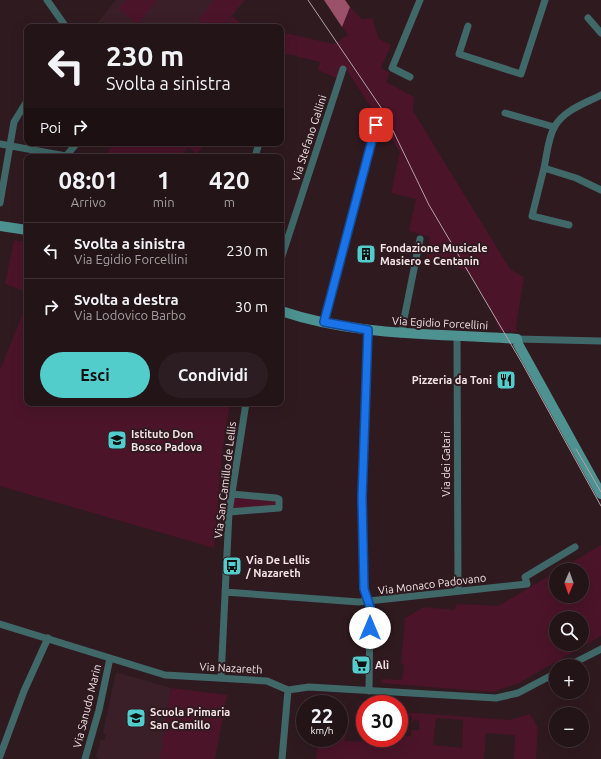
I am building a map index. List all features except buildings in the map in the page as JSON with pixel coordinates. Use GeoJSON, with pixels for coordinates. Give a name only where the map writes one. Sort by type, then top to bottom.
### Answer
{"type":"FeatureCollection","features":[{"type":"Feature","properties":{"kind":"street"},"geometry":{"type":"LineString","coordinates":[[47,0],[64,24]]}},
{"type":"Feature","properties":{"kind":"street"},"geometry":{"type":"LineString","coordinates":[[410,77],[392,68],[420,0]]}},
{"type":"Feature","properties":{"kind":"street"},"geometry":{"type":"LineString","coordinates":[[468,26],[459,54],[521,74],[545,0]]}},
{"type":"Feature","properties":{"kind":"street"},"geometry":{"type":"LineString","coordinates":[[588,18],[601,33]]}},
{"type":"Feature","properties":{"kind":"street","name":"Via Stefano Gallini"},"geometry":{"type":"LineString","coordinates":[[284,250],[343,69]]}},
{"type":"Feature","properties":{"kind":"street"},"geometry":{"type":"LineString","coordinates":[[569,224],[532,216],[554,127],[564,115],[601,95]]}},
{"type":"Feature","properties":{"kind":"street"},"geometry":{"type":"LineString","coordinates":[[0,203],[14,122],[24,106]]}},
{"type":"Feature","properties":{"kind":"street"},"geometry":{"type":"LineString","coordinates":[[505,113],[554,127]]}},
{"type":"Feature","properties":{"kind":"street"},"geometry":{"type":"LineString","coordinates":[[324,322],[376,125]]}},
{"type":"Feature","properties":{"kind":"street"},"geometry":{"type":"LineString","coordinates":[[0,144],[55,154]]}},
{"type":"Feature","properties":{"kind":"street"},"geometry":{"type":"LineString","coordinates":[[68,154],[74,146]]}},
{"type":"Feature","properties":{"kind":"street"},"geometry":{"type":"LineString","coordinates":[[544,168],[576,178],[601,190]]}},
{"type":"Feature","properties":{"kind":"street"},"geometry":{"type":"LineString","coordinates":[[0,226],[24,230]]}},
{"type":"Feature","properties":{"kind":"street"},"geometry":{"type":"LineString","coordinates":[[401,334],[420,239]]}},
{"type":"Feature","properties":{"kind":"street","name":"Via Egidio Forcellini"},"geometry":{"type":"LineString","coordinates":[[284,312],[324,322],[401,334],[601,342]]}},
{"type":"Feature","properties":{"kind":"street"},"geometry":{"type":"LineString","coordinates":[[368,330],[362,498],[364,589],[370,613],[369,691]]}},
{"type":"Feature","properties":{"kind":"street","name":"Via dei Gatari"},"geometry":{"type":"LineString","coordinates":[[457,337],[458,591]]}},
{"type":"Feature","properties":{"kind":"street"},"geometry":{"type":"LineString","coordinates":[[517,339],[518,344],[601,494]]}},
{"type":"Feature","properties":{"kind":"street","name":"Via San Camillo de Lellis"},"geometry":{"type":"LineString","coordinates":[[221,678],[230,512],[246,406]]}},
{"type":"Feature","properties":{"kind":"street","name":"Via San Camillo de Lellis"},"geometry":{"type":"LineString","coordinates":[[230,512],[279,508],[279,499],[276,498],[232,494]]}},
{"type":"Feature","properties":{"kind":"street","name":"Via Monaco Padovano"},"geometry":{"type":"LineString","coordinates":[[225,592],[368,602],[527,584],[525,577],[575,547]]}},
{"type":"Feature","properties":{"kind":"street","name":"Via Nazareth"},"geometry":{"type":"LineString","coordinates":[[0,624],[165,675],[267,681],[288,690]]}},
{"type":"Feature","properties":{"kind":"street"},"geometry":{"type":"LineString","coordinates":[[0,756],[24,691],[48,638]]}},
{"type":"Feature","properties":{"kind":"street"},"geometry":{"type":"LineString","coordinates":[[582,659],[601,649]]}},
{"type":"Feature","properties":{"kind":"street","name":"Via Sanudo Marin"},"geometry":{"type":"LineString","coordinates":[[84,759],[99,710],[110,658]]}},
{"type":"Feature","properties":{"kind":"street"},"geometry":{"type":"LineString","coordinates":[[282,759],[288,690],[309,687],[496,698],[518,693],[549,677]]}},
{"type":"Feature","properties":{"kind":"shaded area"},"geometry":{"type":"Polygon","coordinates":[[[116,0],[245,0],[225,24],[96,24],[116,0]]]}},
{"type":"Feature","properties":{"kind":"shaded area"},"geometry":{"type":"Polygon","coordinates":[[[126,0],[157,0],[138,24],[119,9],[126,0]]]}},
{"type":"Feature","properties":{"kind":"shaded area"},"geometry":{"type":"Polygon","coordinates":[[[214,0],[244,0],[224,24],[203,24],[198,20],[214,0]]]}},
{"type":"Feature","properties":{"kind":"shaded area"},"geometry":{"type":"Polygon","coordinates":[[[324,0],[345,0],[350,7],[342,27],[324,0]]]}},
{"type":"Feature","properties":{"kind":"shaded area"},"geometry":{"type":"Polygon","coordinates":[[[350,7],[362,19],[372,18],[379,39],[391,45],[381,68],[390,73],[386,82],[414,97],[413,111],[510,269],[524,277],[516,326],[517,332],[500,331],[492,312],[470,274],[465,270],[426,259],[430,237],[409,231],[416,199],[391,193],[400,152],[344,66],[339,79],[318,70],[320,62],[284,54],[284,33],[334,44],[348,35],[342,27],[350,7]]]}},
{"type":"Feature","properties":{"kind":"shaded area"},"geometry":{"type":"Polygon","coordinates":[[[232,16],[241,24],[225,24],[232,16]]]}},
{"type":"Feature","properties":{"kind":"shaded area"},"geometry":{"type":"Polygon","coordinates":[[[112,146],[204,146],[197,154],[188,147],[182,154],[106,154],[112,146]]]}},
{"type":"Feature","properties":{"kind":"shaded area"},"geometry":{"type":"Polygon","coordinates":[[[14,240],[24,242],[24,291],[5,284],[14,240]]]}},
{"type":"Feature","properties":{"kind":"shaded area"},"geometry":{"type":"Polygon","coordinates":[[[24,310],[24,406],[230,406],[222,455],[214,548],[0,486],[0,370],[24,310]]]}},
{"type":"Feature","properties":{"kind":"shaded area"},"geometry":{"type":"Polygon","coordinates":[[[232,494],[276,498],[279,508],[229,512],[232,494]]]}},
{"type":"Feature","properties":{"kind":"shaded area"},"geometry":{"type":"Polygon","coordinates":[[[601,545],[601,636],[589,643],[589,611],[549,611],[549,651],[575,651],[561,659],[549,659],[549,666],[519,683],[492,692],[381,683],[382,679],[402,680],[404,665],[401,664],[405,618],[424,607],[455,610],[456,604],[498,606],[549,576],[549,603],[589,603],[589,563],[571,563],[601,545]]]}},
{"type":"Feature","properties":{"kind":"shaded area","name":"Scuola Primaria San Camillo"},"geometry":{"type":"Polygon","coordinates":[[[116,672],[171,688],[161,759],[99,759],[96,757],[101,739],[104,740],[106,734],[103,733],[116,672]]]}},
{"type":"Feature","properties":{"kind":"shaded area"},"geometry":{"type":"Polygon","coordinates":[[[171,688],[227,695],[215,759],[160,759],[171,688]]]}},
{"type":"Feature","properties":{"kind":"shaded area"},"geometry":{"type":"Polygon","coordinates":[[[408,712],[510,720],[530,714],[538,728],[536,759],[514,759],[515,735],[486,733],[484,759],[316,759],[317,747],[348,747],[348,741],[356,741],[356,747],[408,747],[408,736],[411,736],[411,730],[419,730],[419,721],[414,720],[412,723],[412,716],[408,716],[408,712]],[[436,718],[433,745],[462,748],[463,720],[436,718]]]}},
{"type":"Feature","properties":{"kind":"tram line"},"geometry":{"type":"LineString","coordinates":[[308,0],[384,112],[429,205],[522,363],[601,506]]}},
{"type":"Feature","properties":{"kind":"tram line"},"geometry":{"type":"LineString","coordinates":[[576,449],[601,492]]}},
{"type":"Feature","properties":{"kind":"place","name":"Fondazione Musicale Masiero e Centanin"},"geometry":{"type":"Point","coordinates":[366,254]}},
{"type":"Feature","properties":{"kind":"place","name":"Pizzeria da Toni"},"geometry":{"type":"Point","coordinates":[506,380]}},
{"type":"Feature","properties":{"kind":"place","name":"Istituto Don Bosco Padova"},"geometry":{"type":"Point","coordinates":[117,440]}},
{"type":"Feature","properties":{"kind":"place","name":"Via De Lellis / Nazareth"},"geometry":{"type":"Point","coordinates":[232,566]}},
{"type":"Feature","properties":{"kind":"place","name":"Alì"},"geometry":{"type":"Point","coordinates":[361,665]}},
{"type":"Feature","properties":{"kind":"place","name":"Scuola Primaria San Camillo"},"geometry":{"type":"Point","coordinates":[136,718]}},
{"type":"Feature","properties":{"kind":"route"},"geometry":{"type":"LineString","coordinates":[[370,628],[370,607],[364,589],[362,498],[366,349],[368,330],[324,322],[376,125]]}}]}
